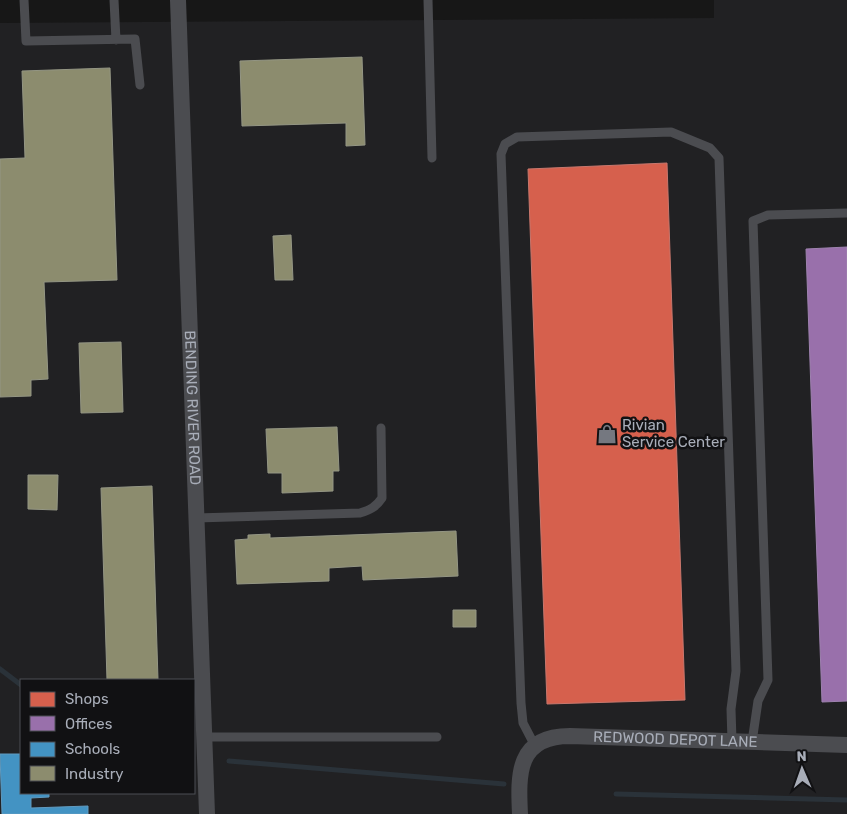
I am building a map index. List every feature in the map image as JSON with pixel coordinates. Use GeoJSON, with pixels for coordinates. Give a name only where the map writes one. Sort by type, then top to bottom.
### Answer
{"type":"FeatureCollection","features":[{"type":"Feature","properties":{"kind":"street","name":"BENDING RIVER ROAD"},"geometry":{"type":"LineString","coordinates":[[178,0],[208,814]]}},
{"type":"Feature","properties":{"kind":"street","name":"REDWOOD DEPOT LANE"},"geometry":{"type":"LineString","coordinates":[[535,746],[546,739],[557,736],[847,745]]}},
{"type":"Feature","properties":{"kind":"street"},"geometry":{"type":"LineString","coordinates":[[520,814],[518,778],[521,766],[535,746]]}},
{"type":"Feature","properties":{"kind":"lane"},"geometry":{"type":"LineString","coordinates":[[24,0],[26,41],[135,39],[140,85]]}},
{"type":"Feature","properties":{"kind":"lane"},"geometry":{"type":"LineString","coordinates":[[114,0],[116,40]]}},
{"type":"Feature","properties":{"kind":"lane"},"geometry":{"type":"LineString","coordinates":[[428,0],[432,158]]}},
{"type":"Feature","properties":{"kind":"lane"},"geometry":{"type":"LineString","coordinates":[[535,746],[523,723],[521,703],[501,154],[506,144],[517,137],[671,132],[710,148],[718,158],[736,671],[731,709],[732,741]]}},
{"type":"Feature","properties":{"kind":"lane"},"geometry":{"type":"LineString","coordinates":[[752,742],[758,701],[768,680],[753,222],[768,215],[847,213]]}},
{"type":"Feature","properties":{"kind":"lane"},"geometry":{"type":"LineString","coordinates":[[196,518],[360,513],[369,510],[376,506],[382,498],[381,428]]}},
{"type":"Feature","properties":{"kind":"lane"},"geometry":{"type":"LineString","coordinates":[[204,737],[437,737]]}},
{"type":"Feature","properties":{"kind":"shaded area"},"geometry":{"type":"Polygon","coordinates":[[[714,0],[847,0],[847,814],[0,814],[0,23],[714,18],[714,0]]]}},
{"type":"Feature","properties":{"kind":"building: Shops","name":"Rivian Service Center"},"geometry":{"type":"Polygon","coordinates":[[[667,163],[685,700],[547,704],[528,169],[667,163]]]}},
{"type":"Feature","properties":{"kind":"building: Offices"},"geometry":{"type":"Polygon","coordinates":[[[847,247],[847,701],[822,702],[806,249],[847,247]]]}},
{"type":"Feature","properties":{"kind":"building: Schools"},"geometry":{"type":"Polygon","coordinates":[[[0,754],[20,754],[20,794],[49,794],[49,797],[31,798],[31,808],[88,806],[88,814],[2,814],[0,754]]]}},
{"type":"Feature","properties":{"kind":"building: Industry"},"geometry":{"type":"Polygon","coordinates":[[[362,57],[365,145],[346,146],[346,123],[242,126],[240,61],[362,57]]]}},
{"type":"Feature","properties":{"kind":"building: Industry"},"geometry":{"type":"Polygon","coordinates":[[[110,68],[117,280],[44,282],[48,379],[31,380],[31,396],[0,397],[0,159],[25,158],[22,71],[110,68]]]}},
{"type":"Feature","properties":{"kind":"building: Industry"},"geometry":{"type":"Polygon","coordinates":[[[291,235],[293,280],[275,280],[273,236],[291,235]]]}},
{"type":"Feature","properties":{"kind":"building: Industry"},"geometry":{"type":"Polygon","coordinates":[[[121,342],[123,412],[81,413],[79,343],[121,342]]]}},
{"type":"Feature","properties":{"kind":"building: Industry"},"geometry":{"type":"Polygon","coordinates":[[[337,427],[339,471],[333,471],[333,491],[282,493],[282,473],[268,473],[266,429],[337,427]]]}},
{"type":"Feature","properties":{"kind":"building: Industry"},"geometry":{"type":"Polygon","coordinates":[[[28,475],[58,475],[57,510],[28,509],[28,475]]]}},
{"type":"Feature","properties":{"kind":"building: Industry"},"geometry":{"type":"Polygon","coordinates":[[[152,486],[158,679],[107,679],[101,488],[152,486]]]}},
{"type":"Feature","properties":{"kind":"building: Industry"},"geometry":{"type":"Polygon","coordinates":[[[456,531],[458,576],[363,580],[362,566],[329,568],[329,581],[237,584],[235,540],[248,539],[248,535],[270,534],[270,538],[456,531]]]}},
{"type":"Feature","properties":{"kind":"building: Industry"},"geometry":{"type":"Polygon","coordinates":[[[453,610],[476,610],[476,627],[453,627],[453,610]]]}},
{"type":"Feature","properties":{"kind":"waterway"},"geometry":{"type":"LineString","coordinates":[[0,669],[20,684]]}},
{"type":"Feature","properties":{"kind":"waterway"},"geometry":{"type":"LineString","coordinates":[[229,761],[504,784]]}},
{"type":"Feature","properties":{"kind":"waterway"},"geometry":{"type":"LineString","coordinates":[[616,794],[847,800]]}},
{"type":"Feature","properties":{"kind":"place","name":"Rivian Service Center"},"geometry":{"type":"Point","coordinates":[607,434]}}]}
